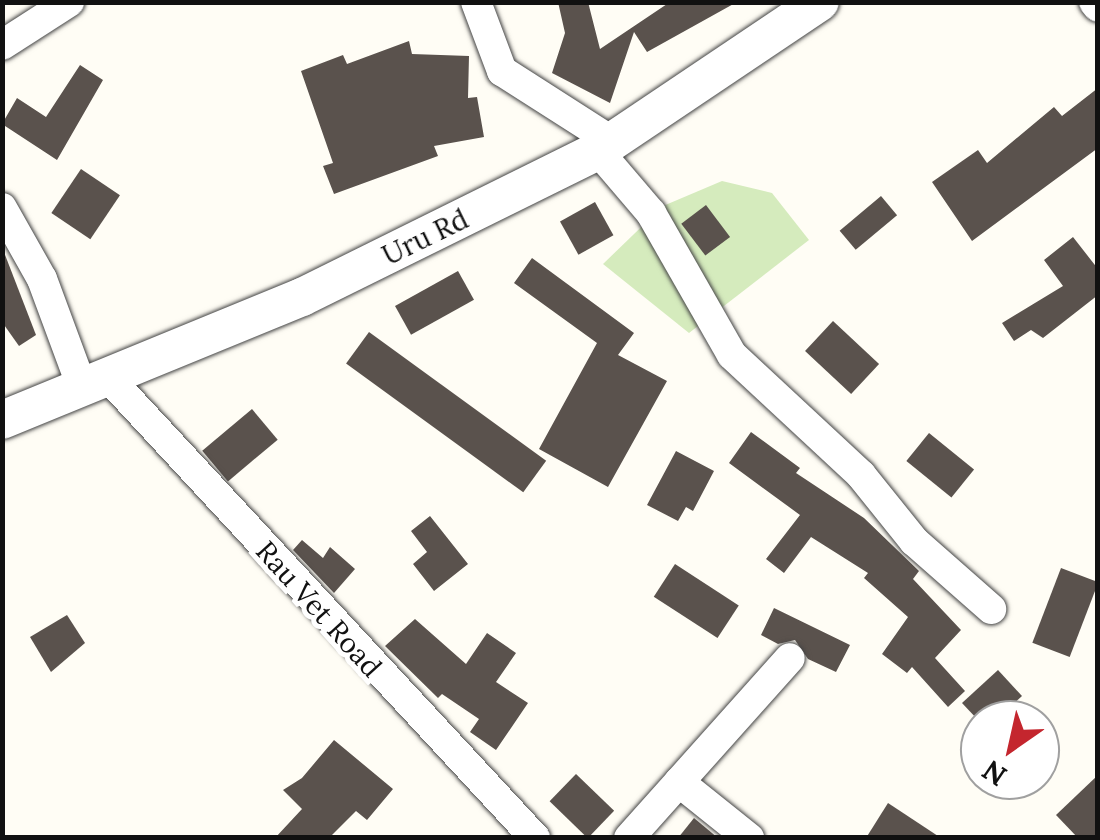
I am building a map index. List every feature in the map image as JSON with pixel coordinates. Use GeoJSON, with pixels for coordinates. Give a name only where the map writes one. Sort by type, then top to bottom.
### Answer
{"type":"FeatureCollection","features":[{"type":"Feature","properties":{"kind":"street"},"geometry":{"type":"LineString","coordinates":[[2,45],[69,2]]}},
{"type":"Feature","properties":{"kind":"street"},"geometry":{"type":"LineString","coordinates":[[476,2],[502,71],[606,147],[651,213],[732,355],[861,474],[914,540],[991,610]]}},
{"type":"Feature","properties":{"kind":"street","name":"Uru Rd"},"geometry":{"type":"LineString","coordinates":[[2,420],[302,297],[606,147],[820,2]]}},
{"type":"Feature","properties":{"kind":"street"},"geometry":{"type":"LineString","coordinates":[[2,208],[94,382]]}},
{"type":"Feature","properties":{"kind":"street","name":"Rau Vet Road"},"geometry":{"type":"LineString","coordinates":[[94,382],[536,838]]}},
{"type":"Feature","properties":{"kind":"street"},"geometry":{"type":"LineString","coordinates":[[629,838],[790,658]]}},
{"type":"Feature","properties":{"kind":"street"},"geometry":{"type":"LineString","coordinates":[[679,782],[749,838]]}},
{"type":"Feature","properties":{"kind":"green space"},"geometry":{"type":"Polygon","coordinates":[[[722,181],[772,193],[809,240],[689,333],[603,264],[663,206],[722,181]]]}},
{"type":"Feature","properties":{"kind":"building"},"geometry":{"type":"Polygon","coordinates":[[[558,2],[588,2],[600,49],[670,2],[737,2],[647,52],[634,32],[610,103],[552,73],[565,33],[558,2]]]}},
{"type":"Feature","properties":{"kind":"building"},"geometry":{"type":"Polygon","coordinates":[[[409,41],[412,54],[469,56],[468,98],[477,97],[484,137],[434,146],[438,156],[334,194],[323,166],[333,163],[301,71],[343,55],[347,64],[409,41]]]}},
{"type":"Feature","properties":{"kind":"building"},"geometry":{"type":"Polygon","coordinates":[[[80,65],[103,80],[57,160],[2,124],[17,98],[46,117],[80,65]]]}},
{"type":"Feature","properties":{"kind":"building"},"geometry":{"type":"Polygon","coordinates":[[[1098,88],[1098,148],[972,241],[932,182],[978,150],[987,163],[1054,107],[1062,116],[1098,88]]]}},
{"type":"Feature","properties":{"kind":"building"},"geometry":{"type":"Polygon","coordinates":[[[81,169],[120,195],[90,239],[51,213],[81,169]]]}},
{"type":"Feature","properties":{"kind":"building"},"geometry":{"type":"Polygon","coordinates":[[[881,196],[897,215],[856,250],[840,231],[881,196]]]}},
{"type":"Feature","properties":{"kind":"building"},"geometry":{"type":"Polygon","coordinates":[[[595,202],[613,235],[578,255],[560,221],[595,202]]]}},
{"type":"Feature","properties":{"kind":"building"},"geometry":{"type":"Polygon","coordinates":[[[706,205],[730,237],[705,256],[681,224],[706,205]]]}},
{"type":"Feature","properties":{"kind":"building"},"geometry":{"type":"Polygon","coordinates":[[[1073,237],[1098,269],[1098,295],[1043,338],[1031,330],[1014,341],[1002,323],[1063,286],[1044,260],[1073,237]]]}},
{"type":"Feature","properties":{"kind":"building"},"geometry":{"type":"Polygon","coordinates":[[[2,247],[36,335],[19,346],[2,322],[2,247]]]}},
{"type":"Feature","properties":{"kind":"building"},"geometry":{"type":"Polygon","coordinates":[[[532,258],[634,333],[618,355],[667,381],[608,487],[539,449],[597,343],[514,283],[532,258]]]}},
{"type":"Feature","properties":{"kind":"building"},"geometry":{"type":"Polygon","coordinates":[[[458,271],[474,300],[411,335],[395,306],[458,271]]]}},
{"type":"Feature","properties":{"kind":"building"},"geometry":{"type":"Polygon","coordinates":[[[833,321],[879,364],[851,394],[805,351],[833,321]]]}},
{"type":"Feature","properties":{"kind":"building"},"geometry":{"type":"Polygon","coordinates":[[[369,332],[546,461],[523,492],[346,364],[369,332]]]}},
{"type":"Feature","properties":{"kind":"building"},"geometry":{"type":"Polygon","coordinates":[[[252,409],[278,440],[228,481],[202,451],[252,409]]]}},
{"type":"Feature","properties":{"kind":"building"},"geometry":{"type":"Polygon","coordinates":[[[751,432],[800,468],[796,473],[864,518],[919,571],[913,579],[961,630],[935,658],[965,691],[948,707],[912,667],[907,673],[882,654],[908,617],[864,578],[868,573],[811,537],[784,573],[766,559],[800,515],[729,463],[751,432]]]}},
{"type":"Feature","properties":{"kind":"building"},"geometry":{"type":"Polygon","coordinates":[[[929,433],[974,470],[951,497],[906,461],[929,433]]]}},
{"type":"Feature","properties":{"kind":"building"},"geometry":{"type":"Polygon","coordinates":[[[676,451],[714,471],[693,511],[686,507],[678,521],[647,505],[676,451]]]}},
{"type":"Feature","properties":{"kind":"building"},"geometry":{"type":"Polygon","coordinates":[[[430,516],[468,564],[434,591],[413,564],[427,552],[411,531],[430,516]]]}},
{"type":"Feature","properties":{"kind":"building"},"geometry":{"type":"Polygon","coordinates":[[[302,540],[323,558],[330,547],[355,569],[334,593],[293,550],[302,540]]]}},
{"type":"Feature","properties":{"kind":"building"},"geometry":{"type":"Polygon","coordinates":[[[675,564],[739,605],[717,638],[654,597],[675,564]]]}},
{"type":"Feature","properties":{"kind":"building"},"geometry":{"type":"Polygon","coordinates":[[[1061,568],[1098,582],[1070,657],[1032,643],[1061,568]]]}},
{"type":"Feature","properties":{"kind":"building"},"geometry":{"type":"Polygon","coordinates":[[[774,608],[850,645],[836,672],[808,659],[795,640],[778,644],[761,635],[774,608]]]}},
{"type":"Feature","properties":{"kind":"building"},"geometry":{"type":"Polygon","coordinates":[[[67,615],[85,643],[51,672],[30,637],[67,615]]]}},
{"type":"Feature","properties":{"kind":"building"},"geometry":{"type":"Polygon","coordinates":[[[415,619],[466,664],[487,633],[516,653],[496,682],[528,703],[496,750],[470,732],[479,719],[442,694],[438,698],[385,646],[415,619]]]}},
{"type":"Feature","properties":{"kind":"building"},"geometry":{"type":"Polygon","coordinates":[[[998,670],[1022,696],[1018,700],[965,700],[998,670]]]}},
{"type":"Feature","properties":{"kind":"building"},"geometry":{"type":"Polygon","coordinates":[[[334,740],[393,789],[367,820],[356,811],[329,838],[275,838],[302,809],[283,790],[302,778],[334,740]]]}},
{"type":"Feature","properties":{"kind":"building"},"geometry":{"type":"Polygon","coordinates":[[[576,774],[614,811],[588,838],[550,801],[576,774]]]}},
{"type":"Feature","properties":{"kind":"building"},"geometry":{"type":"Polygon","coordinates":[[[1098,775],[1098,838],[1078,838],[1056,815],[1098,775]]]}},
{"type":"Feature","properties":{"kind":"building"},"geometry":{"type":"Polygon","coordinates":[[[888,803],[941,838],[866,838],[888,803]]]}},
{"type":"Feature","properties":{"kind":"building"},"geometry":{"type":"Polygon","coordinates":[[[694,818],[718,838],[678,838],[694,818]]]}}]}
